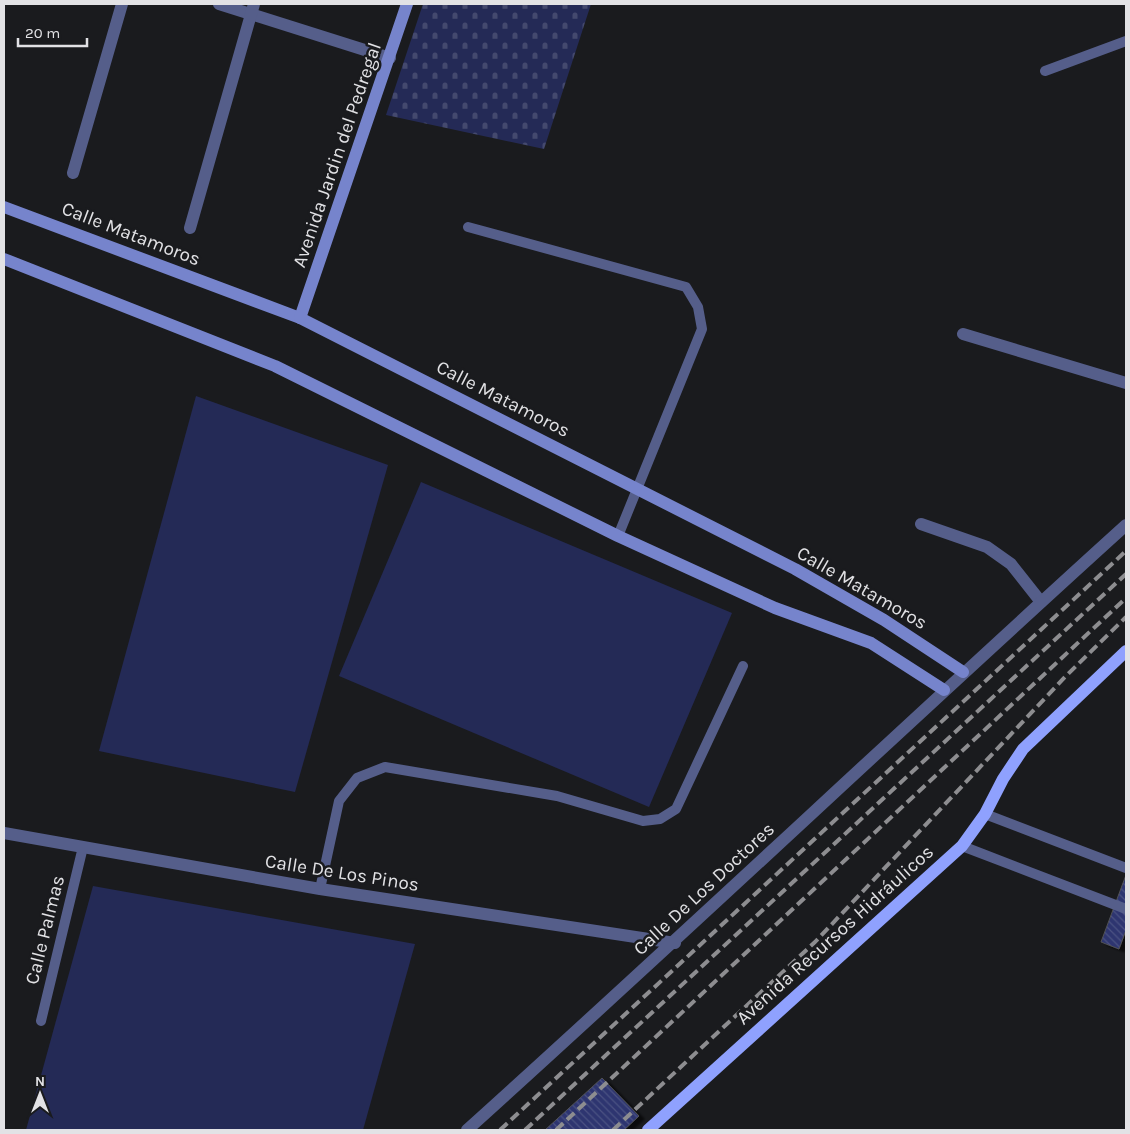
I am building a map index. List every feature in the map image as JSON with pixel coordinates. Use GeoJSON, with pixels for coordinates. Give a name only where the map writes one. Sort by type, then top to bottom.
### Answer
{"type":"FeatureCollection","features":[{"type":"Feature","properties":{"kind":"main road","name":"Avenida Recursos Hidráulicos"},"geometry":{"type":"LineString","coordinates":[[648,1130],[962,846],[984,814],[1003,779],[1023,749],[1126,651]]}},
{"type":"Feature","properties":{"kind":"street"},"geometry":{"type":"LineString","coordinates":[[73,173],[122,4]]}},
{"type":"Feature","properties":{"kind":"street"},"geometry":{"type":"LineString","coordinates":[[219,4],[253,9],[390,58]]}},
{"type":"Feature","properties":{"kind":"street","name":"Avenida Jardin del Pedregal"},"geometry":{"type":"LineString","coordinates":[[300,318],[407,4]]}},
{"type":"Feature","properties":{"kind":"street"},"geometry":{"type":"LineString","coordinates":[[190,228],[253,9]]}},
{"type":"Feature","properties":{"kind":"street","name":"Calle Matamoros"},"geometry":{"type":"LineString","coordinates":[[4,207],[300,318],[638,488],[827,588],[884,620],[963,672]]}},
{"type":"Feature","properties":{"kind":"street"},"geometry":{"type":"LineString","coordinates":[[4,259],[275,366],[618,536],[775,608],[871,643],[944,690]]}},
{"type":"Feature","properties":{"kind":"street"},"geometry":{"type":"LineString","coordinates":[[963,334],[1126,383]]}},
{"type":"Feature","properties":{"kind":"street"},"geometry":{"type":"LineString","coordinates":[[921,524],[987,547],[1011,564],[1042,602]]}},
{"type":"Feature","properties":{"kind":"street","name":"Calle De Los Doctores"},"geometry":{"type":"LineString","coordinates":[[467,1130],[675,943],[963,672],[1126,525]]}},
{"type":"Feature","properties":{"kind":"street","name":"Calle De Los Pinos"},"geometry":{"type":"LineString","coordinates":[[4,833],[320,889],[675,943]]}},
{"type":"Feature","properties":{"kind":"lane"},"geometry":{"type":"LineString","coordinates":[[1045,71],[1126,41]]}},
{"type":"Feature","properties":{"kind":"lane"},"geometry":{"type":"LineString","coordinates":[[468,227],[686,287],[698,307],[702,329],[618,536]]}},
{"type":"Feature","properties":{"kind":"lane"},"geometry":{"type":"LineString","coordinates":[[320,889],[339,801],[357,778],[385,767],[557,796],[643,821],[660,820],[676,809],[743,666]]}},
{"type":"Feature","properties":{"kind":"lane"},"geometry":{"type":"LineString","coordinates":[[984,814],[1126,868]]}},
{"type":"Feature","properties":{"kind":"lane"},"geometry":{"type":"LineString","coordinates":[[962,846],[1126,909]]}},
{"type":"Feature","properties":{"kind":"lane","name":"Calle Palmas"},"geometry":{"type":"LineString","coordinates":[[41,1021],[83,848]]}},
{"type":"Feature","properties":{"kind":"green space"},"geometry":{"type":"Polygon","coordinates":[[[423,4],[591,4],[544,149],[386,115],[423,4]]]}},
{"type":"Feature","properties":{"kind":"green space"},"geometry":{"type":"Polygon","coordinates":[[[196,396],[388,465],[295,792],[99,751],[196,396]]]}},
{"type":"Feature","properties":{"kind":"green space"},"geometry":{"type":"Polygon","coordinates":[[[421,482],[732,613],[649,807],[339,676],[421,482]]]}},
{"type":"Feature","properties":{"kind":"green space"},"geometry":{"type":"Polygon","coordinates":[[[93,886],[415,944],[363,1130],[26,1130],[93,886]]]}},
{"type":"Feature","properties":{"kind":"building"},"geometry":{"type":"Polygon","coordinates":[[[1126,875],[1126,930],[1119,949],[1101,942],[1126,875]]]}},
{"type":"Feature","properties":{"kind":"building"},"geometry":{"type":"Polygon","coordinates":[[[602,1078],[639,1116],[624,1130],[545,1130],[602,1078]]]}},
{"type":"Feature","properties":{"kind":"railway"},"geometry":{"type":"LineString","coordinates":[[500,1130],[1126,551]]}},
{"type":"Feature","properties":{"kind":"railway"},"geometry":{"type":"LineString","coordinates":[[525,1130],[1126,574]]}},
{"type":"Feature","properties":{"kind":"railway"},"geometry":{"type":"LineString","coordinates":[[556,1130],[1126,598]]}},
{"type":"Feature","properties":{"kind":"railway"},"geometry":{"type":"LineString","coordinates":[[613,1130],[815,942],[1065,677],[1126,617]]}}]}
